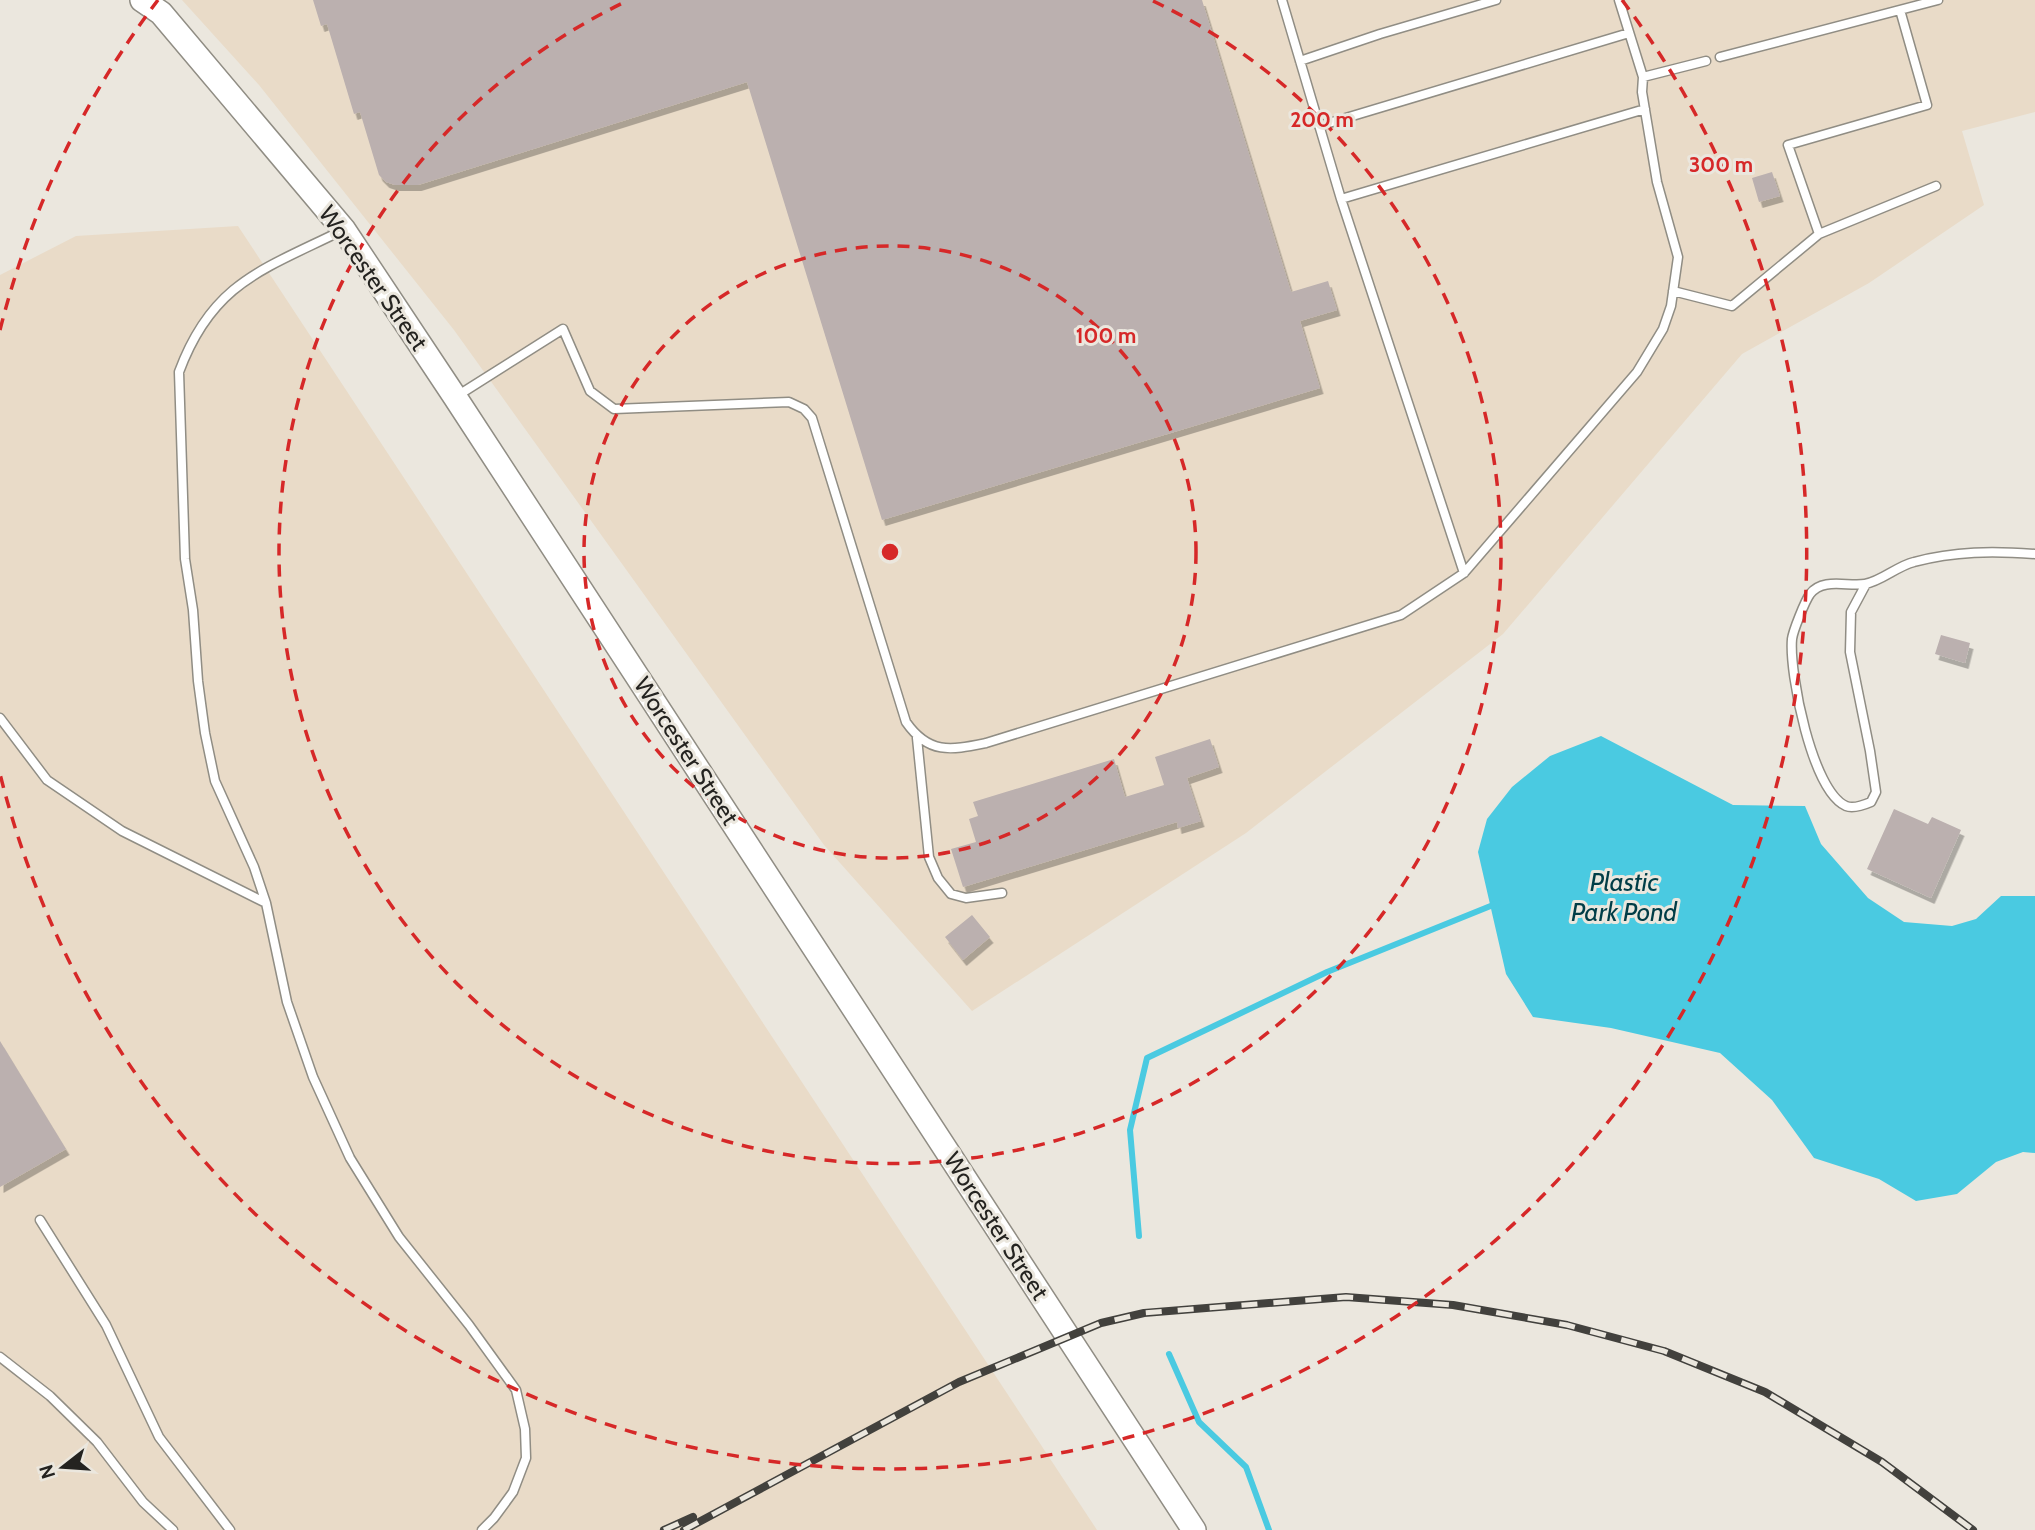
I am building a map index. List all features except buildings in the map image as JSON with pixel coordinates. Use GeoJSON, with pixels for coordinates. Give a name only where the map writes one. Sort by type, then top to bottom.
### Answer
{"type":"FeatureCollection","features":[{"type":"Feature","properties":{"kind":"main road","name":"Worcester Street"},"geometry":{"type":"LineString","coordinates":[[142,0],[161,13],[344,230],[1194,1530]]}},
{"type":"Feature","properties":{"kind":"lane"},"geometry":{"type":"LineString","coordinates":[[1282,0],[1341,199],[1464,573]]}},
{"type":"Feature","properties":{"kind":"lane"},"geometry":{"type":"LineString","coordinates":[[1300,61],[1496,0]]}},
{"type":"Feature","properties":{"kind":"lane"},"geometry":{"type":"LineString","coordinates":[[455,397],[563,329],[590,391],[614,409],[789,402],[804,409],[811,418],[906,722],[917,738],[942,748],[957,749],[986,743],[1401,615],[1464,573],[1637,372],[1663,330],[1671,306],[1678,257],[1657,182],[1642,92],[1643,77],[1619,0]]}},
{"type":"Feature","properties":{"kind":"lane"},"geometry":{"type":"LineString","coordinates":[[1720,57],[1938,0]]}},
{"type":"Feature","properties":{"kind":"lane"},"geometry":{"type":"LineString","coordinates":[[1819,234],[1788,145],[1927,105],[1900,10]]}},
{"type":"Feature","properties":{"kind":"lane"},"geometry":{"type":"LineString","coordinates":[[1320,126],[1629,33]]}},
{"type":"Feature","properties":{"kind":"lane"},"geometry":{"type":"LineString","coordinates":[[1643,77],[1706,61]]}},
{"type":"Feature","properties":{"kind":"lane"},"geometry":{"type":"LineString","coordinates":[[1341,199],[1645,109]]}},
{"type":"Feature","properties":{"kind":"lane"},"geometry":{"type":"LineString","coordinates":[[1673,291],[1732,306],[1819,234],[1936,186]]}},
{"type":"Feature","properties":{"kind":"lane"},"geometry":{"type":"LineString","coordinates":[[344,230],[251,276],[231,290],[212,310],[189,344],[179,372],[185,559],[193,610],[205,733],[215,781],[254,867],[265,903],[287,1002],[313,1077],[350,1158],[399,1237],[470,1325],[516,1390],[525,1429],[526,1458],[513,1492],[482,1530]]}},
{"type":"Feature","properties":{"kind":"lane"},"geometry":{"type":"LineString","coordinates":[[1866,584],[1851,612],[1850,652],[1876,792],[1871,802],[1847,807],[1830,795],[1816,768],[1795,686],[1792,637],[1810,593],[1824,585],[1866,584],[1911,562],[1980,551],[2035,554]]}},
{"type":"Feature","properties":{"kind":"lane"},"geometry":{"type":"LineString","coordinates":[[0,718],[47,780],[122,831],[265,903]]}},
{"type":"Feature","properties":{"kind":"lane"},"geometry":{"type":"LineString","coordinates":[[917,738],[929,858],[938,878],[951,894],[966,898],[1002,893]]}},
{"type":"Feature","properties":{"kind":"lane"},"geometry":{"type":"LineString","coordinates":[[40,1220],[106,1325],[159,1437],[230,1530]]}},
{"type":"Feature","properties":{"kind":"lane"},"geometry":{"type":"LineString","coordinates":[[0,1357],[50,1396],[97,1442],[143,1502],[173,1530]]}},
{"type":"Feature","properties":{"kind":"shaded area"},"geometry":{"type":"Polygon","coordinates":[[[182,0],[2035,0],[2035,112],[1962,131],[1984,205],[1869,283],[1742,354],[1503,634],[1246,833],[972,1011],[824,845],[454,330],[259,85],[182,0]]]}},
{"type":"Feature","properties":{"kind":"shaded area"},"geometry":{"type":"Polygon","coordinates":[[[238,226],[1097,1530],[0,1530],[0,275],[76,236],[238,226]]]}},
{"type":"Feature","properties":{"kind":"water","name":"Plastic Park Pond"},"geometry":{"type":"Polygon","coordinates":[[[1601,736],[1733,805],[1805,806],[1821,844],[1868,898],[1904,922],[1952,926],[1976,919],[2001,896],[2035,896],[2035,1153],[2023,1152],[1996,1162],[1957,1194],[1916,1201],[1879,1179],[1814,1158],[1772,1100],[1720,1053],[1611,1028],[1533,1017],[1506,974],[1478,852],[1487,819],[1512,787],[1550,756],[1601,736]]]}},
{"type":"Feature","properties":{"kind":"waterway"},"geometry":{"type":"LineString","coordinates":[[1139,1236],[1130,1130],[1147,1058],[1327,972],[1498,903]]}},
{"type":"Feature","properties":{"kind":"waterway"},"geometry":{"type":"LineString","coordinates":[[1169,1354],[1199,1422],[1246,1467],[1269,1530]]}},
{"type":"Feature","properties":{"kind":"railway"},"geometry":{"type":"LineString","coordinates":[[684,1530],[959,1382],[1101,1323],[1144,1313],[1346,1297],[1453,1305],[1567,1325],[1664,1351],[1765,1392],[1882,1462],[1973,1530]]}},
{"type":"Feature","properties":{"kind":"railway"},"geometry":{"type":"LineString","coordinates":[[664,1530],[693,1517]]}}]}
